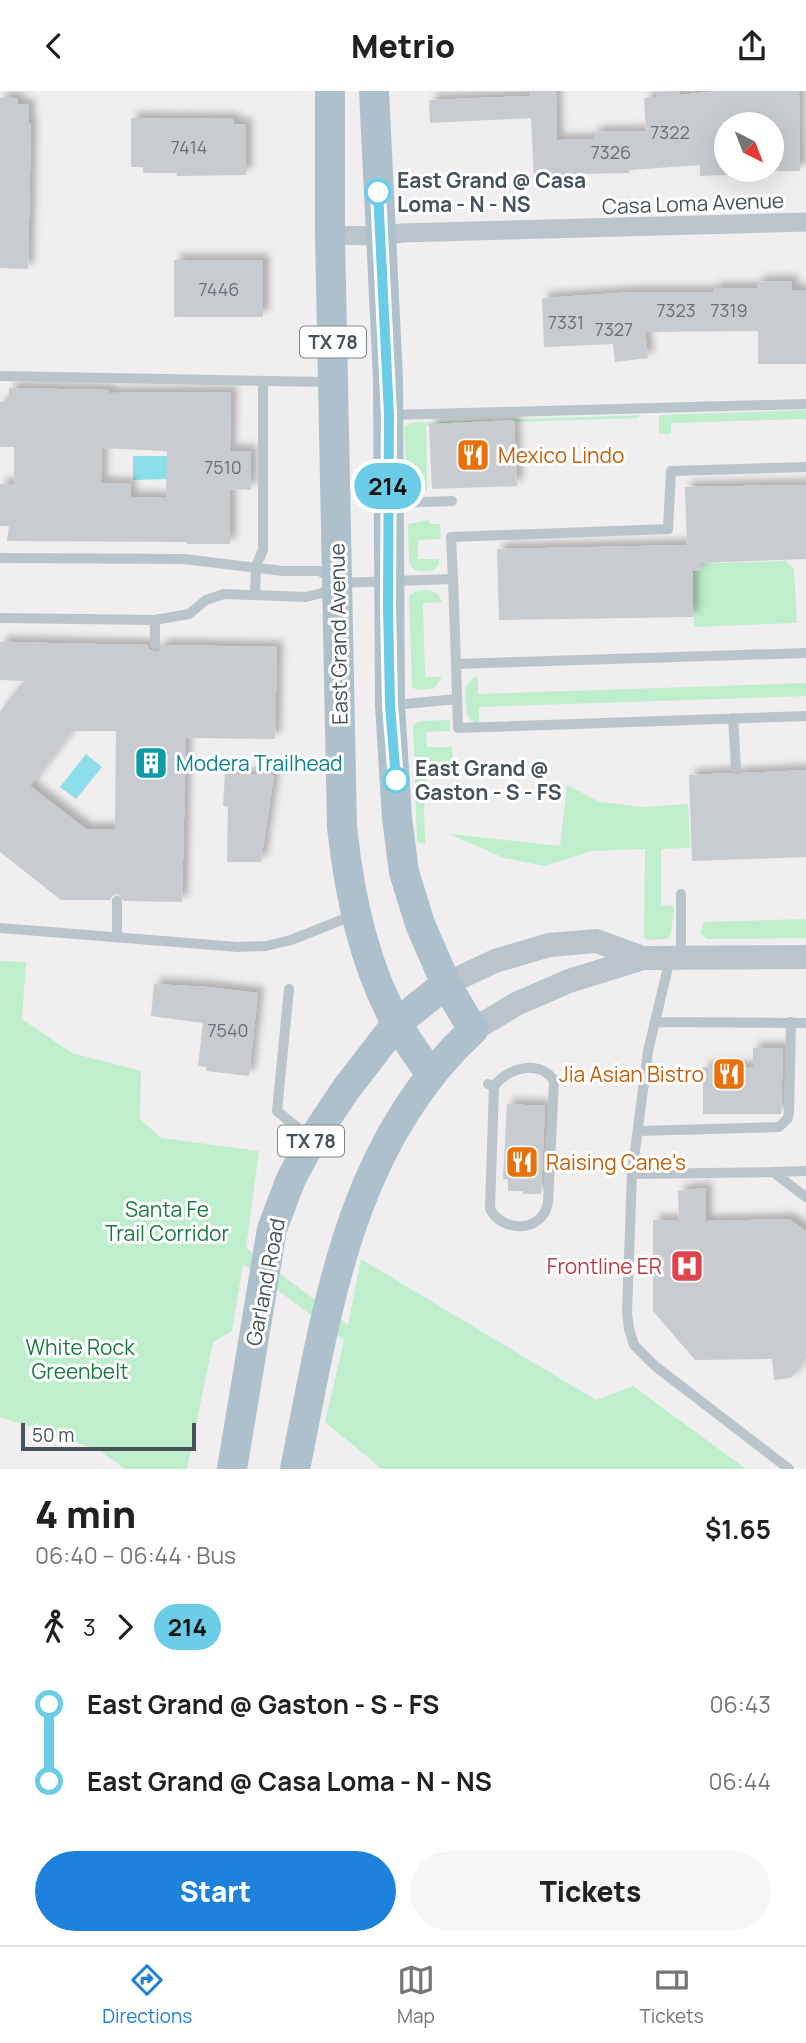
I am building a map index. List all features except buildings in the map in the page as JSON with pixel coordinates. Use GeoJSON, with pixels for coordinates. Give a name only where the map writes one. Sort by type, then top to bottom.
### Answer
{"type":"FeatureCollection","features":[{"type":"Feature","properties":{"kind":"main road","name":"East Grand Avenue"},"geometry":{"type":"LineString","coordinates":[[330,91],[330,235],[342,827],[357,913],[376,975],[397,1023],[430,1073]]}},
{"type":"Feature","properties":{"kind":"main road","name":"TX 78"},"geometry":{"type":"LineString","coordinates":[[374,91],[389,415],[390,705],[397,818],[404,872],[419,924],[446,984],[473,1030]]}},
{"type":"Feature","properties":{"kind":"main road","name":"Garland Road"},"geometry":{"type":"LineString","coordinates":[[232,1469],[272,1229],[291,1179],[312,1140],[346,1089],[397,1023],[446,984]]}},
{"type":"Feature","properties":{"kind":"main road"},"geometry":{"type":"LineString","coordinates":[[295,1469],[341,1257],[360,1201],[379,1157],[430,1073],[473,1030]]}},
{"type":"Feature","properties":{"kind":"street","name":"Casa Loma Avenue"},"geometry":{"type":"LineString","coordinates":[[330,235],[380,236],[402,233],[806,222]]}},
{"type":"Feature","properties":{"kind":"street"},"geometry":{"type":"LineString","coordinates":[[446,984],[495,961],[549,945],[596,941],[643,958]]}},
{"type":"Feature","properties":{"kind":"street"},"geometry":{"type":"LineString","coordinates":[[473,1030],[516,1004],[569,981],[643,958],[806,957]]}},
{"type":"Feature","properties":{"kind":"lane"},"geometry":{"type":"LineString","coordinates":[[0,376],[334,383]]}},
{"type":"Feature","properties":{"kind":"lane"},"geometry":{"type":"LineString","coordinates":[[255,595],[256,566],[263,550],[263,381]]}},
{"type":"Feature","properties":{"kind":"lane"},"geometry":{"type":"LineString","coordinates":[[389,415],[806,404]]}},
{"type":"Feature","properties":{"kind":"lane"},"geometry":{"type":"LineString","coordinates":[[806,467],[671,471],[668,529],[451,537],[458,728],[806,716]]}},
{"type":"Feature","properties":{"kind":"lane"},"geometry":{"type":"LineString","coordinates":[[388,503],[452,501]]}},
{"type":"Feature","properties":{"kind":"lane"},"geometry":{"type":"LineString","coordinates":[[0,558],[184,559],[284,571],[320,571],[337,583]]}},
{"type":"Feature","properties":{"kind":"lane"},"geometry":{"type":"LineString","coordinates":[[0,618],[155,621],[189,614],[206,600],[225,594],[306,597],[322,593],[337,583],[453,579]]}},
{"type":"Feature","properties":{"kind":"lane"},"geometry":{"type":"LineString","coordinates":[[155,621],[155,645]]}},
{"type":"Feature","properties":{"kind":"lane"},"geometry":{"type":"LineString","coordinates":[[456,664],[806,653]]}},
{"type":"Feature","properties":{"kind":"lane"},"geometry":{"type":"LineString","coordinates":[[390,705],[457,699]]}},
{"type":"Feature","properties":{"kind":"lane"},"geometry":{"type":"LineString","coordinates":[[733,718],[736,768]]}},
{"type":"Feature","properties":{"kind":"lane"},"geometry":{"type":"LineString","coordinates":[[681,894],[676,958],[648,1051],[632,1174],[627,1313],[629,1329],[635,1345],[655,1366],[789,1469]]}},
{"type":"Feature","properties":{"kind":"lane"},"geometry":{"type":"LineString","coordinates":[[117,901],[117,937]]}},
{"type":"Feature","properties":{"kind":"lane"},"geometry":{"type":"LineString","coordinates":[[0,928],[238,947],[266,946],[291,940],[357,913]]}},
{"type":"Feature","properties":{"kind":"lane"},"geometry":{"type":"LineString","coordinates":[[289,989],[277,1111],[312,1140]]}},
{"type":"Feature","properties":{"kind":"lane"},"geometry":{"type":"LineString","coordinates":[[656,1022],[806,1023]]}},
{"type":"Feature","properties":{"kind":"lane"},"geometry":{"type":"LineString","coordinates":[[638,1131],[779,1127],[788,1118],[789,1112],[791,1022]]}},
{"type":"Feature","properties":{"kind":"lane"},"geometry":{"type":"LineString","coordinates":[[522,1068],[542,1070],[554,1080],[548,1203],[541,1219],[532,1225],[505,1224],[490,1209],[491,1085],[506,1074],[522,1068]]}},
{"type":"Feature","properties":{"kind":"lane"},"geometry":{"type":"LineString","coordinates":[[632,1174],[806,1171]]}},
{"type":"Feature","properties":{"kind":"lane"},"geometry":{"type":"LineString","coordinates":[[773,1172],[806,1197]]}},
{"type":"Feature","properties":{"kind":"green space"},"geometry":{"type":"Polygon","coordinates":[[[806,410],[806,419],[671,423],[671,434],[659,434],[659,415],[806,410]]]}},
{"type":"Feature","properties":{"kind":"green space"},"geometry":{"type":"Polygon","coordinates":[[[639,415],[639,418],[426,425],[427,490],[413,487],[407,481],[404,427],[410,423],[639,415]]]}},
{"type":"Feature","properties":{"kind":"green space"},"geometry":{"type":"Polygon","coordinates":[[[429,520],[430,524],[440,524],[441,539],[418,540],[418,559],[439,559],[439,564],[434,570],[419,571],[409,562],[408,524],[429,520]]]}},
{"type":"Feature","properties":{"kind":"green space"},"geometry":{"type":"Polygon","coordinates":[[[786,561],[794,569],[797,623],[694,627],[692,564],[786,561]]]}},
{"type":"Feature","properties":{"kind":"green space"},"geometry":{"type":"Polygon","coordinates":[[[429,590],[438,594],[442,602],[423,603],[425,677],[442,677],[434,688],[420,690],[412,688],[409,596],[416,591],[429,590]]]}},
{"type":"Feature","properties":{"kind":"green space"},"geometry":{"type":"Polygon","coordinates":[[[478,676],[478,694],[806,683],[806,696],[479,707],[479,724],[473,723],[467,715],[465,698],[466,687],[478,676]]]}},
{"type":"Feature","properties":{"kind":"green space"},"geometry":{"type":"Polygon","coordinates":[[[449,720],[450,731],[426,732],[427,747],[452,747],[453,772],[428,770],[424,809],[425,844],[417,842],[413,725],[420,721],[449,720]]]}},
{"type":"Feature","properties":{"kind":"green space"},"geometry":{"type":"Polygon","coordinates":[[[567,785],[600,802],[643,807],[688,804],[690,848],[661,849],[661,905],[672,906],[674,909],[671,934],[667,939],[647,940],[644,937],[645,849],[592,851],[545,866],[504,858],[450,834],[560,846],[567,785]]]}},
{"type":"Feature","properties":{"kind":"green space"},"geometry":{"type":"Polygon","coordinates":[[[806,919],[806,938],[707,939],[700,933],[704,922],[806,919]]]}},
{"type":"Feature","properties":{"kind":"green space","name":"Santa Fe Trail Corridor"},"geometry":{"type":"Polygon","coordinates":[[[0,961],[26,962],[22,1019],[72,1053],[141,1071],[140,1119],[161,1138],[259,1151],[246,1248],[348,1325],[361,1259],[596,1400],[633,1386],[746,1469],[382,1469],[325,1422],[344,1340],[243,1264],[232,1331],[213,1342],[187,1469],[125,1469],[99,1450],[0,1417],[0,961]]]}},
{"type":"Feature","properties":{"kind":"water"},"geometry":{"type":"Polygon","coordinates":[[[133,456],[167,456],[168,479],[133,480],[133,456]]]}},
{"type":"Feature","properties":{"kind":"water"},"geometry":{"type":"Polygon","coordinates":[[[86,754],[102,767],[76,799],[60,787],[86,754]]]}},
{"type":"Feature","properties":{"kind":"bus line","name":"214"},"geometry":{"type":"LineString","coordinates":[[378,192],[388,379],[388,606],[390,705],[396,780]]}},
{"type":"Feature","properties":{"kind":"place","name":"East Grand @ Casa Loma - N - NS"},"geometry":{"type":"Point","coordinates":[378,192]}},
{"type":"Feature","properties":{"kind":"place","name":"Mexico Lindo"},"geometry":{"type":"Point","coordinates":[473,455]}},
{"type":"Feature","properties":{"kind":"place","name":"Modera Trailhead"},"geometry":{"type":"Point","coordinates":[151,763]}},
{"type":"Feature","properties":{"kind":"place","name":"East Grand @ Gaston - S - FS"},"geometry":{"type":"Point","coordinates":[396,780]}},
{"type":"Feature","properties":{"kind":"place","name":"Jia Asian Bistro"},"geometry":{"type":"Point","coordinates":[729,1074]}},
{"type":"Feature","properties":{"kind":"place","name":"Raising Cane's"},"geometry":{"type":"Point","coordinates":[522,1162]}},
{"type":"Feature","properties":{"kind":"place","name":"Frontline ER"},"geometry":{"type":"Point","coordinates":[687,1266]}},
{"type":"Feature","properties":{"kind":"park label","name":"White Rock Greenbelt"},"geometry":{"type":"Point","coordinates":[80,1359]}}]}
